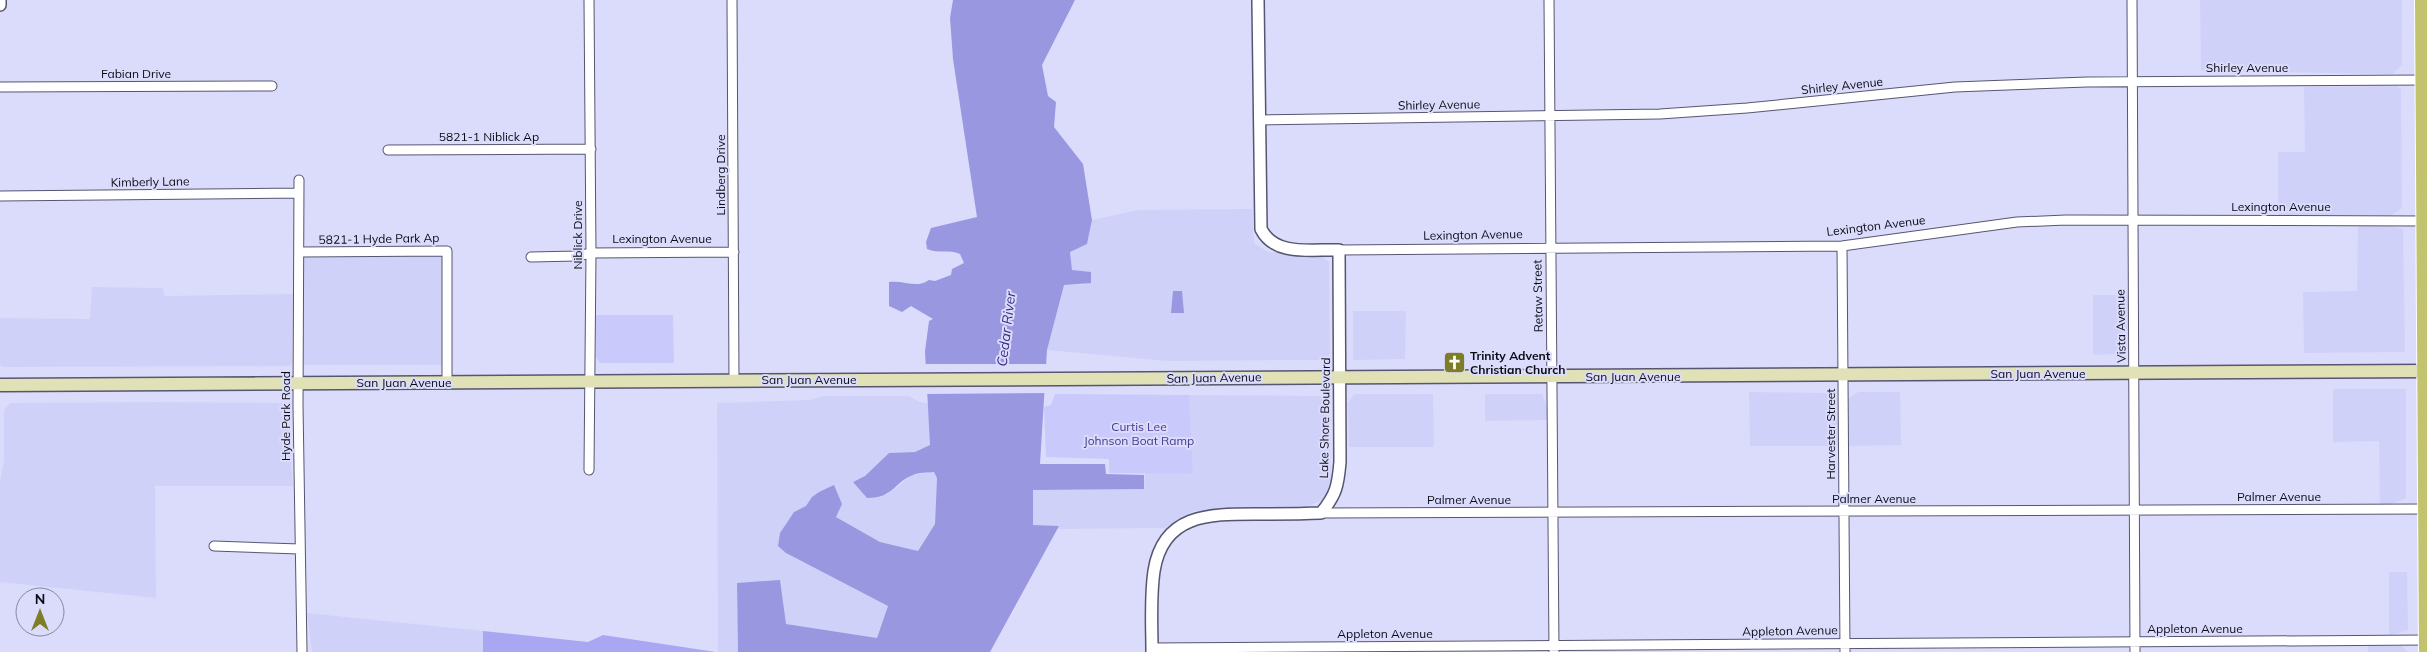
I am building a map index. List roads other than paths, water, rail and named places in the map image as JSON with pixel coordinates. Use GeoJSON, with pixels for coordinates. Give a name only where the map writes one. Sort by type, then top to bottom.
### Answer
{"type":"FeatureCollection","features":[{"type":"Feature","properties":{"kind":"main road"},"geometry":{"type":"LineString","coordinates":[[2422,0],[2425,80],[2426,644]]}},
{"type":"Feature","properties":{"kind":"main road","name":"San Juan Avenue"},"geometry":{"type":"LineString","coordinates":[[0,385],[2426,372]]}},
{"type":"Feature","properties":{"kind":"street"},"geometry":{"type":"LineString","coordinates":[[0,0],[0,5]]}},
{"type":"Feature","properties":{"kind":"street","name":"Niblick Drive"},"geometry":{"type":"LineString","coordinates":[[589,0],[591,253],[589,470]]}},
{"type":"Feature","properties":{"kind":"street","name":"Lindberg Drive"},"geometry":{"type":"LineString","coordinates":[[732,0],[734,381]]}},
{"type":"Feature","properties":{"kind":"street"},"geometry":{"type":"LineString","coordinates":[[1258,0],[1259,120]]}},
{"type":"Feature","properties":{"kind":"street","name":"Retaw Street"},"geometry":{"type":"LineString","coordinates":[[1548,0],[1554,649]]}},
{"type":"Feature","properties":{"kind":"street","name":"Vista Avenue"},"geometry":{"type":"LineString","coordinates":[[2132,0],[2135,652]]}},
{"type":"Feature","properties":{"kind":"street","name":"Shirley Avenue"},"geometry":{"type":"LineString","coordinates":[[1259,120],[1660,114],[1747,108],[1955,88],[2132,81],[2425,80]]}},
{"type":"Feature","properties":{"kind":"street","name":"Fabian Drive"},"geometry":{"type":"LineString","coordinates":[[0,87],[272,86]]}},
{"type":"Feature","properties":{"kind":"street","name":"Lexington Avenue"},"geometry":{"type":"LineString","coordinates":[[1259,120],[1260,223],[1269,242],[1278,248],[1287,249],[1842,246],[2017,222],[2134,220],[2425,221]]}},
{"type":"Feature","properties":{"kind":"street","name":"5821-1 Niblick Ap"},"geometry":{"type":"LineString","coordinates":[[388,150],[590,149]]}},
{"type":"Feature","properties":{"kind":"street","name":"Hyde Park Road"},"geometry":{"type":"LineString","coordinates":[[299,180],[298,383],[302,652]]}},
{"type":"Feature","properties":{"kind":"street","name":"Kimberly Lane"},"geometry":{"type":"LineString","coordinates":[[0,196],[299,193]]}},
{"type":"Feature","properties":{"kind":"street","name":"Harvester Street"},"geometry":{"type":"LineString","coordinates":[[1842,246],[1845,648]]}},
{"type":"Feature","properties":{"kind":"street","name":"Lake Shore Boulevard"},"geometry":{"type":"LineString","coordinates":[[1321,513],[1338,487],[1340,462],[1339,250]]}},
{"type":"Feature","properties":{"kind":"street","name":"5821-1 Hyde Park Ap"},"geometry":{"type":"LineString","coordinates":[[299,252],[447,251],[447,382]]}},
{"type":"Feature","properties":{"kind":"street","name":"Lexington Avenue"},"geometry":{"type":"LineString","coordinates":[[531,257],[577,256],[591,253],[734,252]]}},
{"type":"Feature","properties":{"kind":"street","name":"Palmer Avenue"},"geometry":{"type":"LineString","coordinates":[[1321,513],[2426,509]]}},
{"type":"Feature","properties":{"kind":"street"},"geometry":{"type":"LineString","coordinates":[[1152,650],[1154,570],[1164,543],[1173,532],[1196,518],[1214,514],[1321,513]]}},
{"type":"Feature","properties":{"kind":"street"},"geometry":{"type":"LineString","coordinates":[[214,546],[300,548]]}},
{"type":"Feature","properties":{"kind":"street","name":"Appleton Avenue"},"geometry":{"type":"LineString","coordinates":[[1152,650],[1845,648],[2135,642],[2426,644]]}},
{"type":"Feature","properties":{"kind":"water","name":"Cedar River"},"geometry":{"type":"Polygon","coordinates":[[[953,0],[1075,0],[1042,65],[1048,96],[1056,102],[1054,127],[1083,164],[1092,220],[1087,244],[1070,252],[1072,270],[1091,272],[1091,283],[1064,285],[1047,350],[1040,464],[1105,464],[1106,474],[1144,475],[1144,489],[1033,490],[1033,525],[1059,526],[990,652],[738,652],[737,583],[780,580],[786,624],[877,638],[888,606],[786,553],[778,546],[780,533],[794,512],[806,506],[812,497],[819,492],[834,485],[842,504],[836,517],[880,542],[918,551],[935,524],[937,478],[934,472],[913,475],[888,493],[876,497],[867,498],[853,482],[865,476],[889,453],[915,452],[930,445],[925,351],[929,321],[933,319],[911,306],[902,312],[889,306],[889,282],[920,284],[951,275],[952,269],[964,263],[960,254],[927,249],[926,242],[931,228],[977,217],[953,59],[950,18],[953,0]]]}},
{"type":"Feature","properties":{"kind":"water"},"geometry":{"type":"Polygon","coordinates":[[[1173,291],[1182,291],[1184,313],[1171,313],[1173,291]]]}},
{"type":"Feature","properties":{"kind":"place","name":"Trinity Advent Christian Church"},"geometry":{"type":"Point","coordinates":[1454,363]}},
{"type":"Feature","properties":{"kind":"park label","name":"Curtis Lee Johnson Boat Ramp"},"geometry":{"type":"Point","coordinates":[1139,434]}}]}
